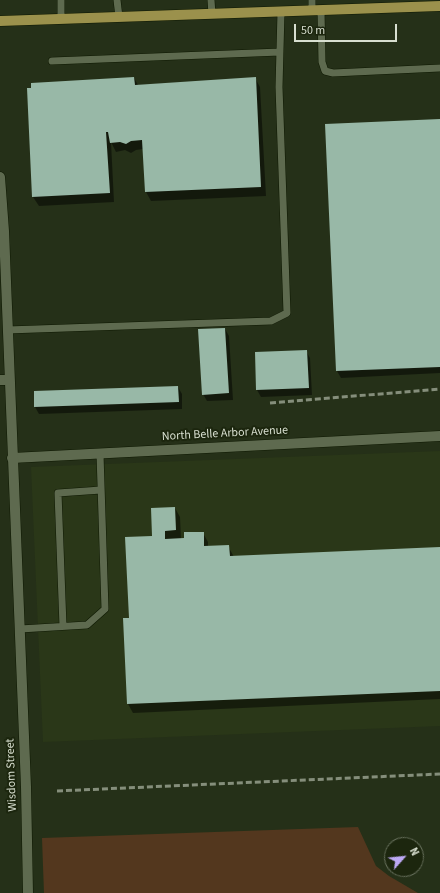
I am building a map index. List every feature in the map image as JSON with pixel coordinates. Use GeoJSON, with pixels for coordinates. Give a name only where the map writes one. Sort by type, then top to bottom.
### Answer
{"type":"FeatureCollection","features":[{"type":"Feature","properties":{"kind":"main road"},"geometry":{"type":"LineString","coordinates":[[0,21],[440,6]]}},
{"type":"Feature","properties":{"kind":"street","name":"Wisdom Street"},"geometry":{"type":"LineString","coordinates":[[0,177],[7,330],[4,380],[12,458],[20,629],[28,893]]}},
{"type":"Feature","properties":{"kind":"street","name":"North Belle Arbor Avenue"},"geometry":{"type":"LineString","coordinates":[[12,458],[440,436]]}},
{"type":"Feature","properties":{"kind":"lane"},"geometry":{"type":"LineString","coordinates":[[61,19],[62,0]]}},
{"type":"Feature","properties":{"kind":"lane"},"geometry":{"type":"LineString","coordinates":[[117,0],[119,17]]}},
{"type":"Feature","properties":{"kind":"lane"},"geometry":{"type":"LineString","coordinates":[[211,0],[212,14]]}},
{"type":"Feature","properties":{"kind":"lane"},"geometry":{"type":"LineString","coordinates":[[312,0],[317,10],[322,62],[325,71],[333,73],[440,68]]}},
{"type":"Feature","properties":{"kind":"lane"},"geometry":{"type":"LineString","coordinates":[[7,330],[271,321],[287,313],[280,95],[281,12]]}},
{"type":"Feature","properties":{"kind":"lane"},"geometry":{"type":"LineString","coordinates":[[52,61],[280,52]]}},
{"type":"Feature","properties":{"kind":"lane"},"geometry":{"type":"LineString","coordinates":[[20,629],[88,625],[105,609],[100,454]]}},
{"type":"Feature","properties":{"kind":"lane"},"geometry":{"type":"LineString","coordinates":[[63,626],[58,493],[101,490]]}},
{"type":"Feature","properties":{"kind":"shaded area"},"geometry":{"type":"Polygon","coordinates":[[[440,451],[440,726],[43,742],[31,467],[440,451]]]}},
{"type":"Feature","properties":{"kind":"shaded area"},"geometry":{"type":"Polygon","coordinates":[[[358,827],[376,866],[384,872],[384,877],[391,877],[418,893],[44,893],[42,838],[358,827]]]}},
{"type":"Feature","properties":{"kind":"building"},"geometry":{"type":"Polygon","coordinates":[[[134,77],[135,85],[256,77],[261,187],[145,192],[142,140],[131,141],[126,144],[120,142],[110,143],[108,132],[106,132],[110,193],[32,197],[27,88],[31,88],[31,83],[134,77]]]}},
{"type":"Feature","properties":{"kind":"building"},"geometry":{"type":"Polygon","coordinates":[[[440,119],[440,367],[336,371],[325,124],[440,119]]]}},
{"type":"Feature","properties":{"kind":"building"},"geometry":{"type":"Polygon","coordinates":[[[225,328],[229,393],[202,395],[198,329],[225,328]]]}},
{"type":"Feature","properties":{"kind":"building"},"geometry":{"type":"Polygon","coordinates":[[[307,350],[309,388],[256,390],[255,352],[307,350]]]}},
{"type":"Feature","properties":{"kind":"building"},"geometry":{"type":"Polygon","coordinates":[[[178,386],[179,402],[34,407],[34,391],[178,386]]]}},
{"type":"Feature","properties":{"kind":"building"},"geometry":{"type":"Polygon","coordinates":[[[175,507],[176,530],[165,531],[165,539],[184,538],[184,532],[204,532],[204,546],[229,545],[230,556],[440,547],[440,691],[127,704],[123,618],[129,618],[125,537],[152,536],[151,508],[175,507]]]}},
{"type":"Feature","properties":{"kind":"railway"},"geometry":{"type":"LineString","coordinates":[[270,403],[440,389]]}},
{"type":"Feature","properties":{"kind":"railway"},"geometry":{"type":"LineString","coordinates":[[57,791],[440,774]]}}]}
